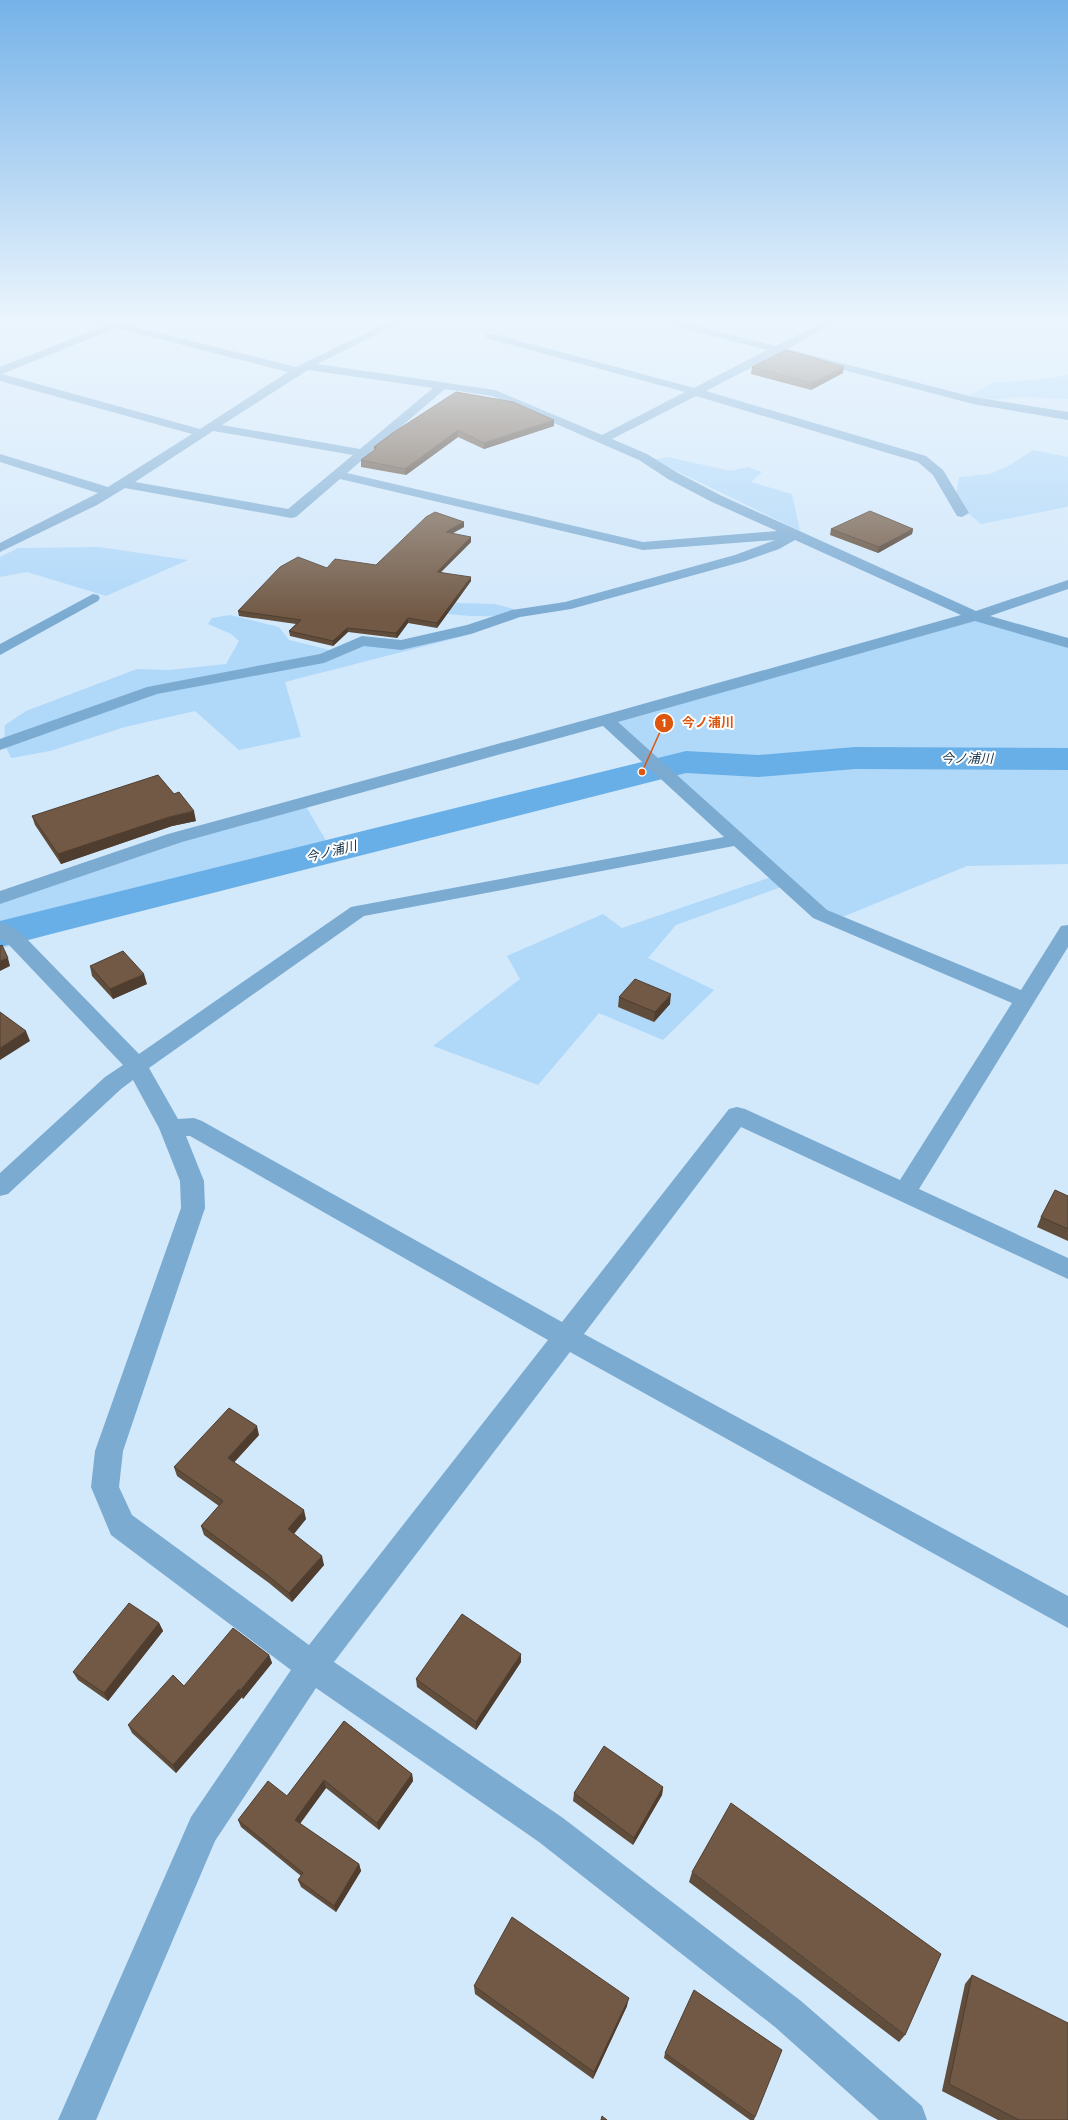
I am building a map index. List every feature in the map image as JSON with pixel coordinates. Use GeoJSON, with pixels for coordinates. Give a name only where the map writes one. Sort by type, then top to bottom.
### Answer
{"type":"FeatureCollection","features":[{"type":"Feature","properties":{"kind":"street"},"geometry":{"type":"LineString","coordinates":[[155,417],[206,430],[363,453]]}},
{"type":"Feature","properties":{"kind":"street"},"geometry":{"type":"LineString","coordinates":[[0,548],[124,484],[226,417]]}},
{"type":"Feature","properties":{"kind":"street"},"geometry":{"type":"LineString","coordinates":[[124,484],[291,514],[407,417]]}},
{"type":"Feature","properties":{"kind":"street"},"geometry":{"type":"LineString","coordinates":[[551,417],[644,457],[673,476],[717,499],[975,616],[1068,643]]}},
{"type":"Feature","properties":{"kind":"street"},"geometry":{"type":"LineString","coordinates":[[603,439],[646,417]]}},
{"type":"Feature","properties":{"kind":"street"},"geometry":{"type":"LineString","coordinates":[[779,417],[922,459],[938,473],[962,513]]}},
{"type":"Feature","properties":{"kind":"street"},"geometry":{"type":"LineString","coordinates":[[0,458],[109,492]]}},
{"type":"Feature","properties":{"kind":"street"},"geometry":{"type":"LineString","coordinates":[[337,476],[643,546],[795,534]]}},
{"type":"Feature","properties":{"kind":"street"},"geometry":{"type":"LineString","coordinates":[[0,745],[153,690],[324,658],[362,641],[401,645],[471,629],[517,614],[566,606],[740,558],[774,546],[795,534]]}},
{"type":"Feature","properties":{"kind":"street"},"geometry":{"type":"LineString","coordinates":[[0,898],[175,838],[606,720],[975,616],[1068,584]]}},
{"type":"Feature","properties":{"kind":"street"},"geometry":{"type":"LineString","coordinates":[[0,650],[93,598]]}},
{"type":"Feature","properties":{"kind":"street"},"geometry":{"type":"LineString","coordinates":[[606,720],[820,914],[1025,1000]]}},
{"type":"Feature","properties":{"kind":"street"},"geometry":{"type":"LineString","coordinates":[[0,1187],[113,1083],[358,911],[738,840]]}},
{"type":"Feature","properties":{"kind":"street"},"geometry":{"type":"LineString","coordinates":[[905,1192],[1068,931]]}},
{"type":"Feature","properties":{"kind":"street"},"geometry":{"type":"LineString","coordinates":[[6,939],[89,1014],[137,1066],[171,1128],[192,1181],[193,1208],[109,1452],[106,1487],[121,1525],[312,1666],[551,1830],[788,2014],[908,2120]]}},
{"type":"Feature","properties":{"kind":"street"},"geometry":{"type":"LineString","coordinates":[[77,2120],[203,1829],[312,1666],[737,1115],[1068,1268]]}},
{"type":"Feature","properties":{"kind":"street"},"geometry":{"type":"LineString","coordinates":[[171,1128],[194,1127],[566,1337],[1068,1614]]}},
{"type":"Feature","properties":{"kind":"shaded area"},"geometry":{"type":"Polygon","coordinates":[[[1033,450],[1068,457],[1068,506],[981,524],[955,502],[959,477],[990,474],[1010,465],[1033,450]]]}},
{"type":"Feature","properties":{"kind":"shaded area"},"geometry":{"type":"Polygon","coordinates":[[[667,457],[731,471],[748,467],[762,472],[751,482],[792,494],[800,531],[654,460],[667,457]]]}},
{"type":"Feature","properties":{"kind":"shaded area"},"geometry":{"type":"Polygon","coordinates":[[[99,547],[188,560],[106,596],[27,572],[0,577],[0,557],[18,548],[99,547]]]}},
{"type":"Feature","properties":{"kind":"shaded area"},"geometry":{"type":"Polygon","coordinates":[[[392,593],[459,603],[495,604],[525,612],[507,615],[467,616],[367,602],[392,593]]]}},
{"type":"Feature","properties":{"kind":"shaded area"},"geometry":{"type":"Polygon","coordinates":[[[230,615],[279,627],[289,640],[338,652],[369,645],[468,635],[285,682],[301,737],[239,750],[195,711],[125,727],[50,751],[11,758],[4,743],[5,725],[26,711],[137,669],[169,670],[226,664],[239,641],[231,634],[208,624],[212,618],[230,615]]]}},
{"type":"Feature","properties":{"kind":"shaded area"},"geometry":{"type":"Polygon","coordinates":[[[975,616],[1068,643],[1068,864],[967,866],[835,920],[606,720],[975,616]]]}},
{"type":"Feature","properties":{"kind":"shaded area"},"geometry":{"type":"Polygon","coordinates":[[[304,803],[335,856],[181,895],[0,949],[0,898],[304,803]]]}},
{"type":"Feature","properties":{"kind":"shaded area"},"geometry":{"type":"Polygon","coordinates":[[[777,875],[787,885],[676,925],[648,958],[714,990],[663,1040],[599,1013],[538,1085],[433,1046],[520,979],[507,956],[603,914],[622,928],[777,875]]]}},
{"type":"Feature","properties":{"kind":"building"},"geometry":{"type":"Polygon","coordinates":[[[417,417],[547,417],[554,420],[484,443],[458,430],[405,469],[361,460],[377,448],[374,447],[417,417]]]}},
{"type":"Feature","properties":{"kind":"building"},"geometry":{"type":"Polygon","coordinates":[[[870,511],[913,529],[879,547],[831,529],[870,511]]]}},
{"type":"Feature","properties":{"kind":"building"},"geometry":{"type":"Polygon","coordinates":[[[435,512],[464,522],[446,532],[471,537],[437,572],[471,577],[437,623],[408,618],[396,633],[347,628],[333,641],[289,631],[301,620],[238,611],[280,567],[298,557],[327,568],[335,559],[376,565],[426,517],[435,512]]]}},
{"type":"Feature","properties":{"kind":"building"},"geometry":{"type":"Polygon","coordinates":[[[158,775],[174,794],[179,792],[194,811],[169,817],[58,854],[32,816],[158,775]]]}},
{"type":"Feature","properties":{"kind":"building"},"geometry":{"type":"Polygon","coordinates":[[[2,945],[8,958],[0,961],[0,946],[2,945]]]}},
{"type":"Feature","properties":{"kind":"building"},"geometry":{"type":"Polygon","coordinates":[[[123,951],[144,974],[110,989],[90,966],[123,951]]]}},
{"type":"Feature","properties":{"kind":"building"},"geometry":{"type":"Polygon","coordinates":[[[635,979],[671,994],[655,1012],[619,997],[635,979]]]}},
{"type":"Feature","properties":{"kind":"building"},"geometry":{"type":"Polygon","coordinates":[[[0,1012],[26,1031],[0,1048],[0,1012]]]}},
{"type":"Feature","properties":{"kind":"building"},"geometry":{"type":"Polygon","coordinates":[[[1055,1190],[1068,1196],[1068,1229],[1041,1217],[1055,1190]]]}},
{"type":"Feature","properties":{"kind":"building"},"geometry":{"type":"Polygon","coordinates":[[[229,1408],[257,1426],[228,1458],[304,1510],[288,1529],[322,1556],[289,1593],[201,1526],[223,1501],[174,1467],[229,1408]]]}},
{"type":"Feature","properties":{"kind":"building"},"geometry":{"type":"Polygon","coordinates":[[[129,1603],[159,1623],[104,1693],[73,1672],[129,1603]]]}},
{"type":"Feature","properties":{"kind":"building"},"geometry":{"type":"Polygon","coordinates":[[[462,1614],[521,1654],[476,1722],[416,1679],[462,1614]]]}},
{"type":"Feature","properties":{"kind":"building"},"geometry":{"type":"Polygon","coordinates":[[[233,1628],[269,1655],[240,1691],[239,1689],[173,1765],[128,1725],[173,1675],[184,1686],[233,1628]]]}},
{"type":"Feature","properties":{"kind":"building"},"geometry":{"type":"Polygon","coordinates":[[[344,1721],[412,1774],[377,1823],[324,1780],[295,1820],[359,1864],[334,1906],[298,1880],[303,1873],[238,1820],[268,1781],[287,1796],[344,1721]]]}},
{"type":"Feature","properties":{"kind":"building"},"geometry":{"type":"Polygon","coordinates":[[[604,1746],[663,1787],[634,1838],[574,1793],[604,1746]]]}},
{"type":"Feature","properties":{"kind":"building"},"geometry":{"type":"Polygon","coordinates":[[[731,1803],[941,1954],[905,2035],[692,1872],[731,1803]]]}},
{"type":"Feature","properties":{"kind":"building"},"geometry":{"type":"Polygon","coordinates":[[[512,1917],[629,1998],[594,2072],[474,1986],[512,1917]]]}},
{"type":"Feature","properties":{"kind":"building"},"geometry":{"type":"Polygon","coordinates":[[[972,1975],[1068,2023],[1068,2120],[1019,2120],[949,2084],[972,1975]]]}},
{"type":"Feature","properties":{"kind":"building"},"geometry":{"type":"Polygon","coordinates":[[[694,1990],[782,2050],[755,2117],[665,2053],[694,1990]]]}},
{"type":"Feature","properties":{"kind":"building"},"geometry":{"type":"Polygon","coordinates":[[[602,2116],[607,2120],[601,2120],[602,2116]]]}},
{"type":"Feature","properties":{"kind":"waterway","name":"今ノ浦川"},"geometry":{"type":"LineString","coordinates":[[0,934],[686,762],[758,766],[855,758],[1068,759]]}},
{"type":"Feature","properties":{"kind":"place","name":"今ノ浦川"},"geometry":{"type":"Point","coordinates":[642,772]}}]}
